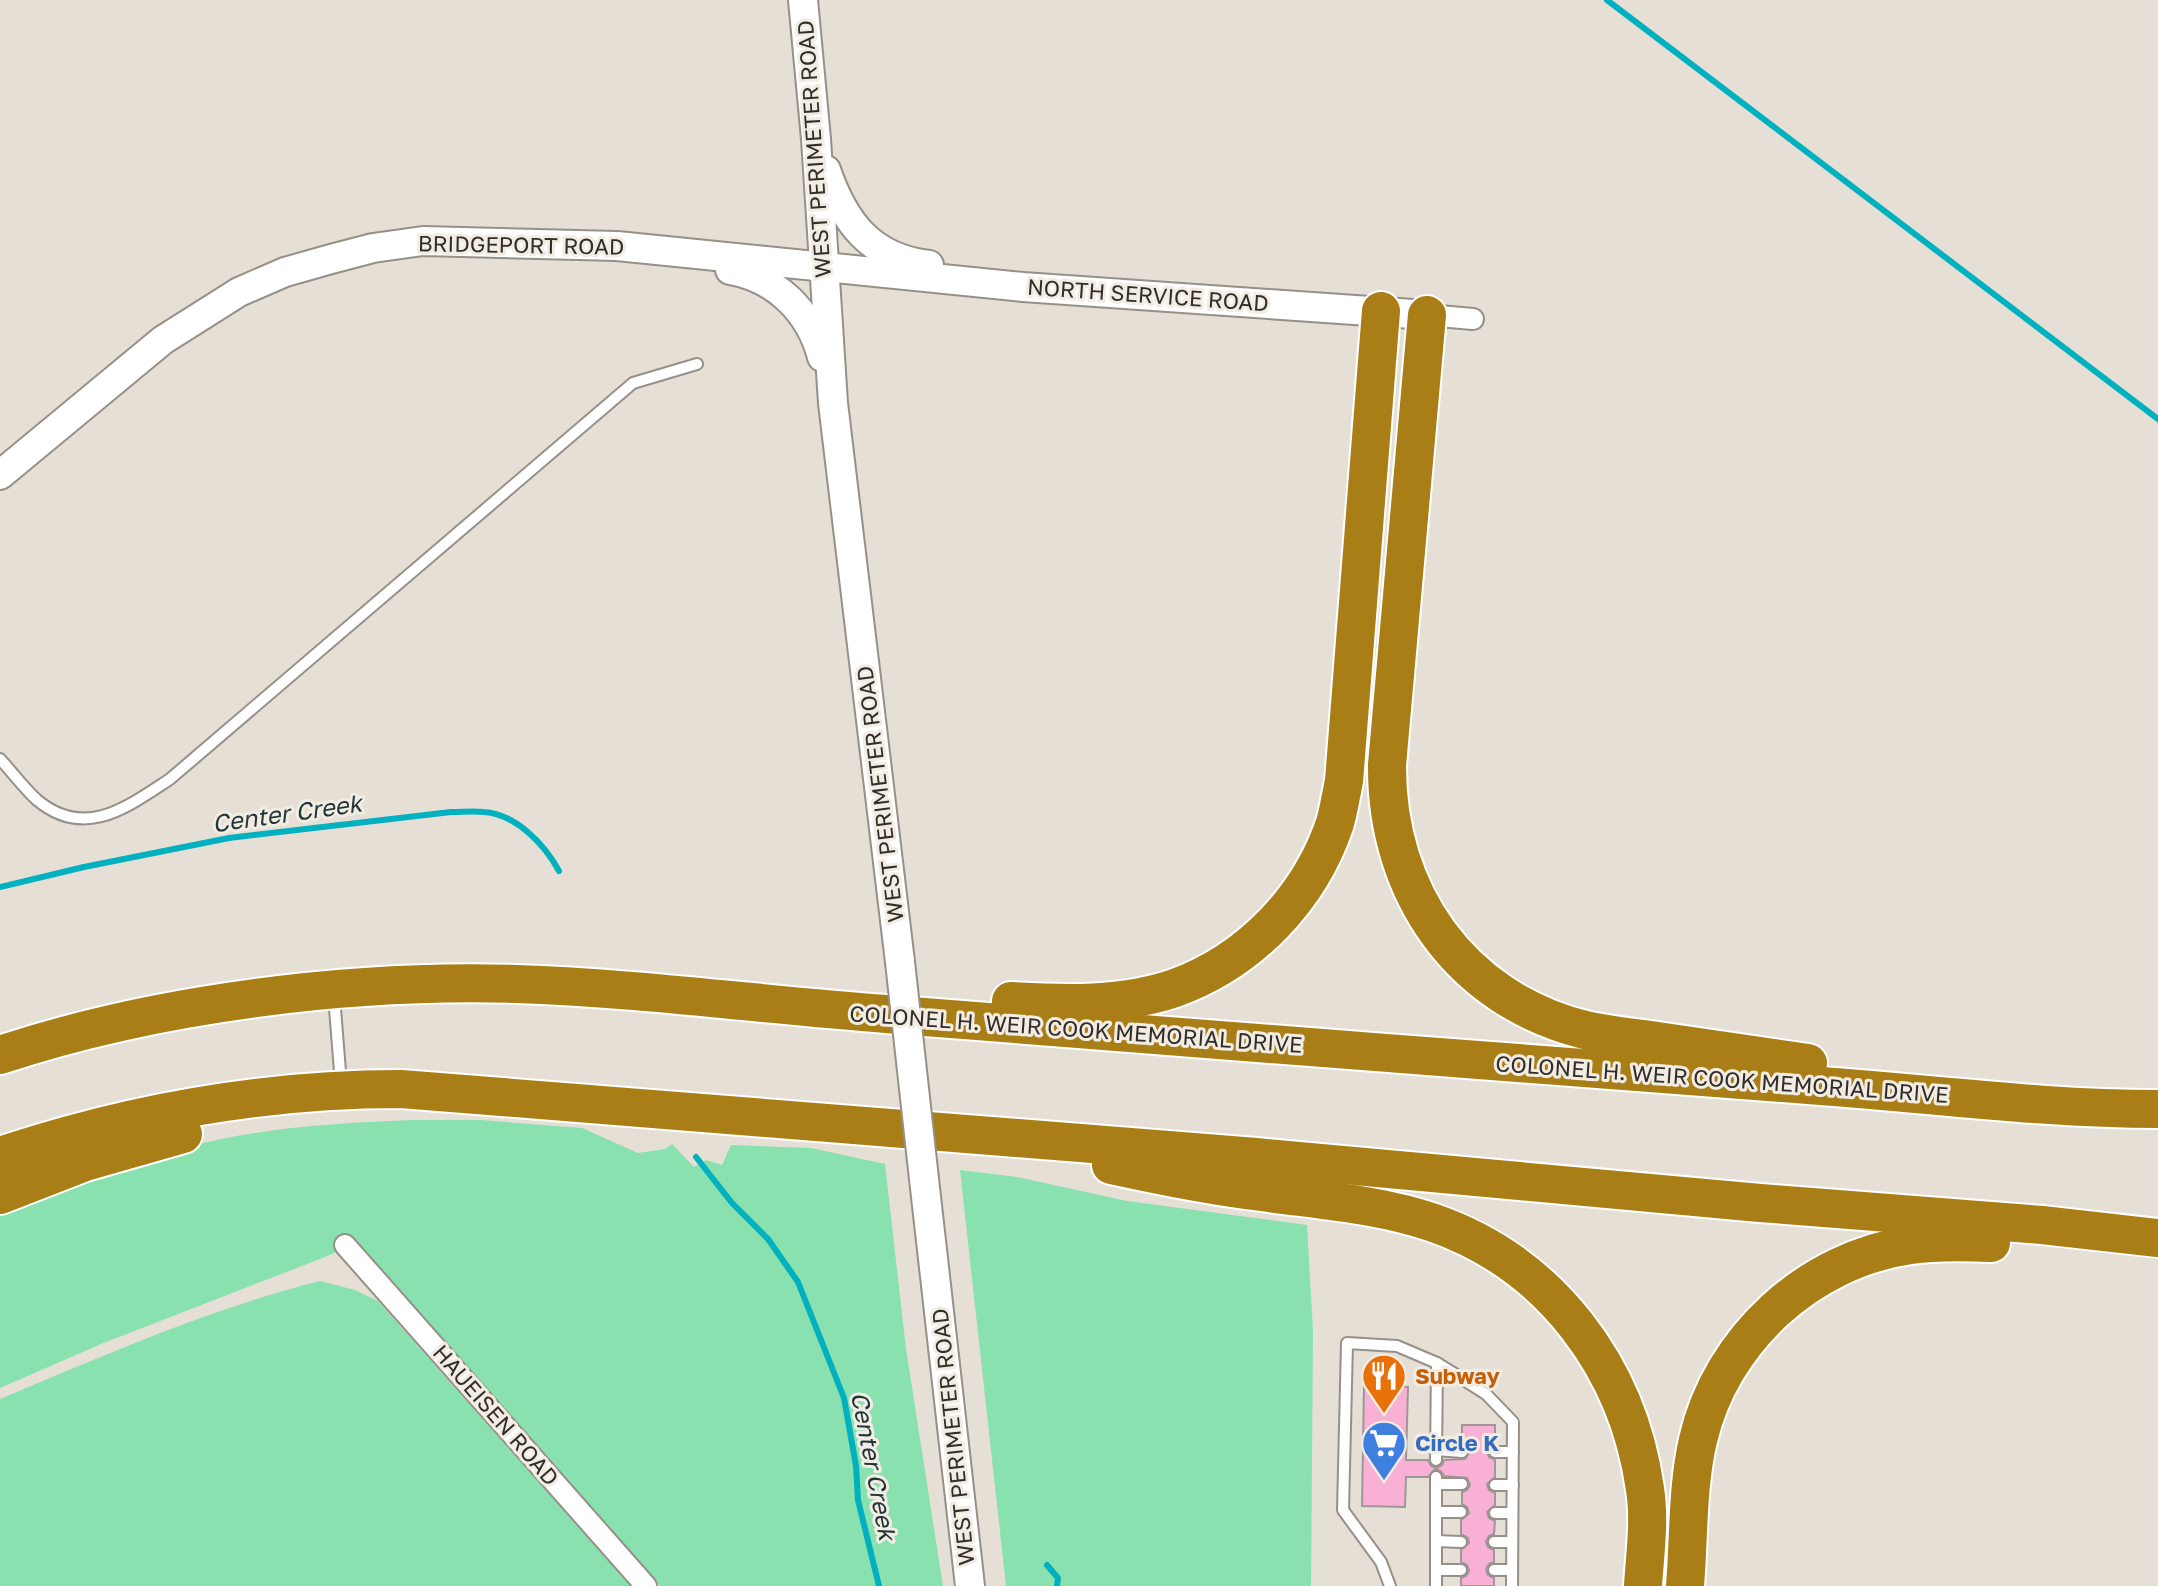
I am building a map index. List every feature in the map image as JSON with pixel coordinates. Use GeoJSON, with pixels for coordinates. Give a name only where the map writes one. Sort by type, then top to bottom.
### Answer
{"type":"FeatureCollection","features":[{"type":"Feature","properties":{"kind":"highway"},"geometry":{"type":"LineString","coordinates":[[659,993],[866,992],[1034,1002],[1121,999],[1175,988],[1214,970],[1268,930],[1296,898],[1318,862],[1335,822],[1344,781],[1381,311]]}},
{"type":"Feature","properties":{"kind":"highway"},"geometry":{"type":"LineString","coordinates":[[1427,315],[1387,787],[1388,810],[1398,852],[1415,894],[1439,936],[1456,956],[1502,993],[1528,1009],[1585,1030],[1824,1065],[2019,1102]]}},
{"type":"Feature","properties":{"kind":"highway","name":"COLONEL H. WEIR COOK MEMORIAL DRIVE"},"geometry":{"type":"LineString","coordinates":[[0,1055],[182,1011],[334,990],[436,984],[516,984],[2019,1102],[2158,1109]]}},
{"type":"Feature","properties":{"kind":"highway"},"geometry":{"type":"LineString","coordinates":[[0,1156],[59,1137],[175,1110],[234,1100],[342,1090],[401,1089],[1240,1155],[1746,1202],[2042,1225],[2158,1238]]}},
{"type":"Feature","properties":{"kind":"highway"},"geometry":{"type":"LineString","coordinates":[[0,1195],[138,1145],[239,1122],[370,1106],[591,1104]]}},
{"type":"Feature","properties":{"kind":"highway"},"geometry":{"type":"LineString","coordinates":[[980,1135],[1159,1175],[1405,1215],[1433,1223],[1489,1249],[1536,1281],[1572,1319],[1615,1383],[1631,1426],[1642,1470],[1647,1514],[1638,1577]]}},
{"type":"Feature","properties":{"kind":"highway"},"geometry":{"type":"LineString","coordinates":[[1685,1586],[1694,1460],[1714,1393],[1751,1334],[1807,1284],[1857,1259],[1912,1244],[1984,1243],[2158,1254]]}},
{"type":"Feature","properties":{"kind":"street","name":"WEST PERIMETER ROAD"},"geometry":{"type":"LineString","coordinates":[[803,0],[816,139],[833,403],[970,1586]]}},
{"type":"Feature","properties":{"kind":"street"},"geometry":{"type":"LineString","coordinates":[[816,139],[841,206],[852,225],[877,248],[921,264],[943,266],[1023,287]]}},
{"type":"Feature","properties":{"kind":"street","name":"BRIDGEPORT ROAD"},"geometry":{"type":"LineString","coordinates":[[0,475],[163,340],[239,292],[285,272],[373,248],[423,241],[617,246],[823,268]]}},
{"type":"Feature","properties":{"kind":"street"},"geometry":{"type":"LineString","coordinates":[[563,246],[734,271],[770,283],[796,306],[812,331],[833,403]]}},
{"type":"Feature","properties":{"kind":"street","name":"NORTH SERVICE ROAD"},"geometry":{"type":"LineString","coordinates":[[823,268],[1023,287],[1473,319]]}},
{"type":"Feature","properties":{"kind":"street","name":"HAUEISEN ROAD"},"geometry":{"type":"LineString","coordinates":[[345,1245],[646,1586]]}},
{"type":"Feature","properties":{"kind":"lane"},"geometry":{"type":"LineString","coordinates":[[0,759],[36,799],[59,816],[89,820],[122,810],[170,779],[633,383],[697,364]]}},
{"type":"Feature","properties":{"kind":"lane"},"geometry":{"type":"LineString","coordinates":[[334,990],[342,1090]]}},
{"type":"Feature","properties":{"kind":"lane"},"geometry":{"type":"LineString","coordinates":[[1390,1586],[1381,1562],[1343,1510],[1347,1343],[1397,1346],[1458,1376]]}},
{"type":"Feature","properties":{"kind":"lane"},"geometry":{"type":"LineString","coordinates":[[1437,1363],[1502,1408],[1513,1422],[1512,1586]]}},
{"type":"Feature","properties":{"kind":"lane"},"geometry":{"type":"LineString","coordinates":[[1437,1363],[1436,1455],[1462,1452]]}},
{"type":"Feature","properties":{"kind":"lane"},"geometry":{"type":"LineString","coordinates":[[1495,1452],[1513,1452]]}},
{"type":"Feature","properties":{"kind":"lane"},"geometry":{"type":"LineString","coordinates":[[1436,1586],[1436,1481],[1462,1484]]}},
{"type":"Feature","properties":{"kind":"lane"},"geometry":{"type":"LineString","coordinates":[[1495,1485],[1513,1485]]}},
{"type":"Feature","properties":{"kind":"lane"},"geometry":{"type":"LineString","coordinates":[[1436,1512],[1461,1512]]}},
{"type":"Feature","properties":{"kind":"lane"},"geometry":{"type":"LineString","coordinates":[[1495,1513],[1512,1513]]}},
{"type":"Feature","properties":{"kind":"lane"},"geometry":{"type":"LineString","coordinates":[[1436,1541],[1461,1542]]}},
{"type":"Feature","properties":{"kind":"lane"},"geometry":{"type":"LineString","coordinates":[[1494,1542],[1512,1542]]}},
{"type":"Feature","properties":{"kind":"lane"},"geometry":{"type":"LineString","coordinates":[[1436,1570],[1461,1570]]}},
{"type":"Feature","properties":{"kind":"lane"},"geometry":{"type":"LineString","coordinates":[[1494,1570],[1512,1570]]}},
{"type":"Feature","properties":{"kind":"green space"},"geometry":{"type":"Polygon","coordinates":[[[415,1120],[480,1120],[582,1128],[638,1153],[665,1149],[672,1144],[694,1167],[706,1160],[722,1165],[731,1145],[811,1148],[885,1164],[906,1349],[943,1586],[660,1586],[352,1240],[325,1257],[101,1344],[0,1388],[0,1211],[139,1162],[213,1141],[299,1127],[415,1120]]]}},
{"type":"Feature","properties":{"kind":"green space"},"geometry":{"type":"Polygon","coordinates":[[[960,1170],[1017,1177],[1127,1201],[1307,1225],[1313,1331],[1311,1586],[1006,1586],[960,1170]]]}},
{"type":"Feature","properties":{"kind":"green space"},"geometry":{"type":"Polygon","coordinates":[[[320,1281],[355,1290],[378,1301],[631,1586],[0,1586],[0,1399],[198,1319],[320,1281]]]}},
{"type":"Feature","properties":{"kind":"building"},"geometry":{"type":"Polygon","coordinates":[[[1364,1386],[1408,1387],[1406,1460],[1428,1460],[1431,1466],[1437,1468],[1444,1460],[1465,1459],[1470,1452],[1462,1444],[1462,1425],[1495,1425],[1495,1444],[1487,1451],[1489,1457],[1495,1460],[1495,1477],[1487,1484],[1489,1490],[1495,1493],[1495,1505],[1487,1512],[1489,1518],[1495,1521],[1494,1534],[1486,1541],[1488,1547],[1494,1550],[1494,1562],[1486,1569],[1488,1575],[1494,1578],[1494,1586],[1461,1586],[1461,1578],[1469,1571],[1467,1565],[1461,1562],[1461,1550],[1469,1543],[1468,1538],[1461,1534],[1461,1520],[1469,1513],[1462,1504],[1462,1492],[1470,1485],[1467,1478],[1444,1476],[1435,1469],[1428,1477],[1406,1477],[1405,1507],[1362,1506],[1364,1386]]]}},
{"type":"Feature","properties":{"kind":"waterway"},"geometry":{"type":"LineString","coordinates":[[1607,0],[2158,419]]}},
{"type":"Feature","properties":{"kind":"waterway","name":"Center Creek"},"geometry":{"type":"LineString","coordinates":[[0,887],[229,838],[451,812],[484,812],[507,818],[538,841],[559,871]]}},
{"type":"Feature","properties":{"kind":"waterway","name":"Center Creek"},"geometry":{"type":"LineString","coordinates":[[696,1157],[732,1203],[768,1239],[798,1282],[844,1398],[856,1466],[858,1500],[879,1586]]}},
{"type":"Feature","properties":{"kind":"waterway"},"geometry":{"type":"LineString","coordinates":[[1047,1565],[1058,1578],[1057,1586]]}},
{"type":"Feature","properties":{"kind":"place","name":"Subway"},"geometry":{"type":"Point","coordinates":[1384,1415]}},
{"type":"Feature","properties":{"kind":"place","name":"Circle K"},"geometry":{"type":"Point","coordinates":[1384,1482]}}]}
